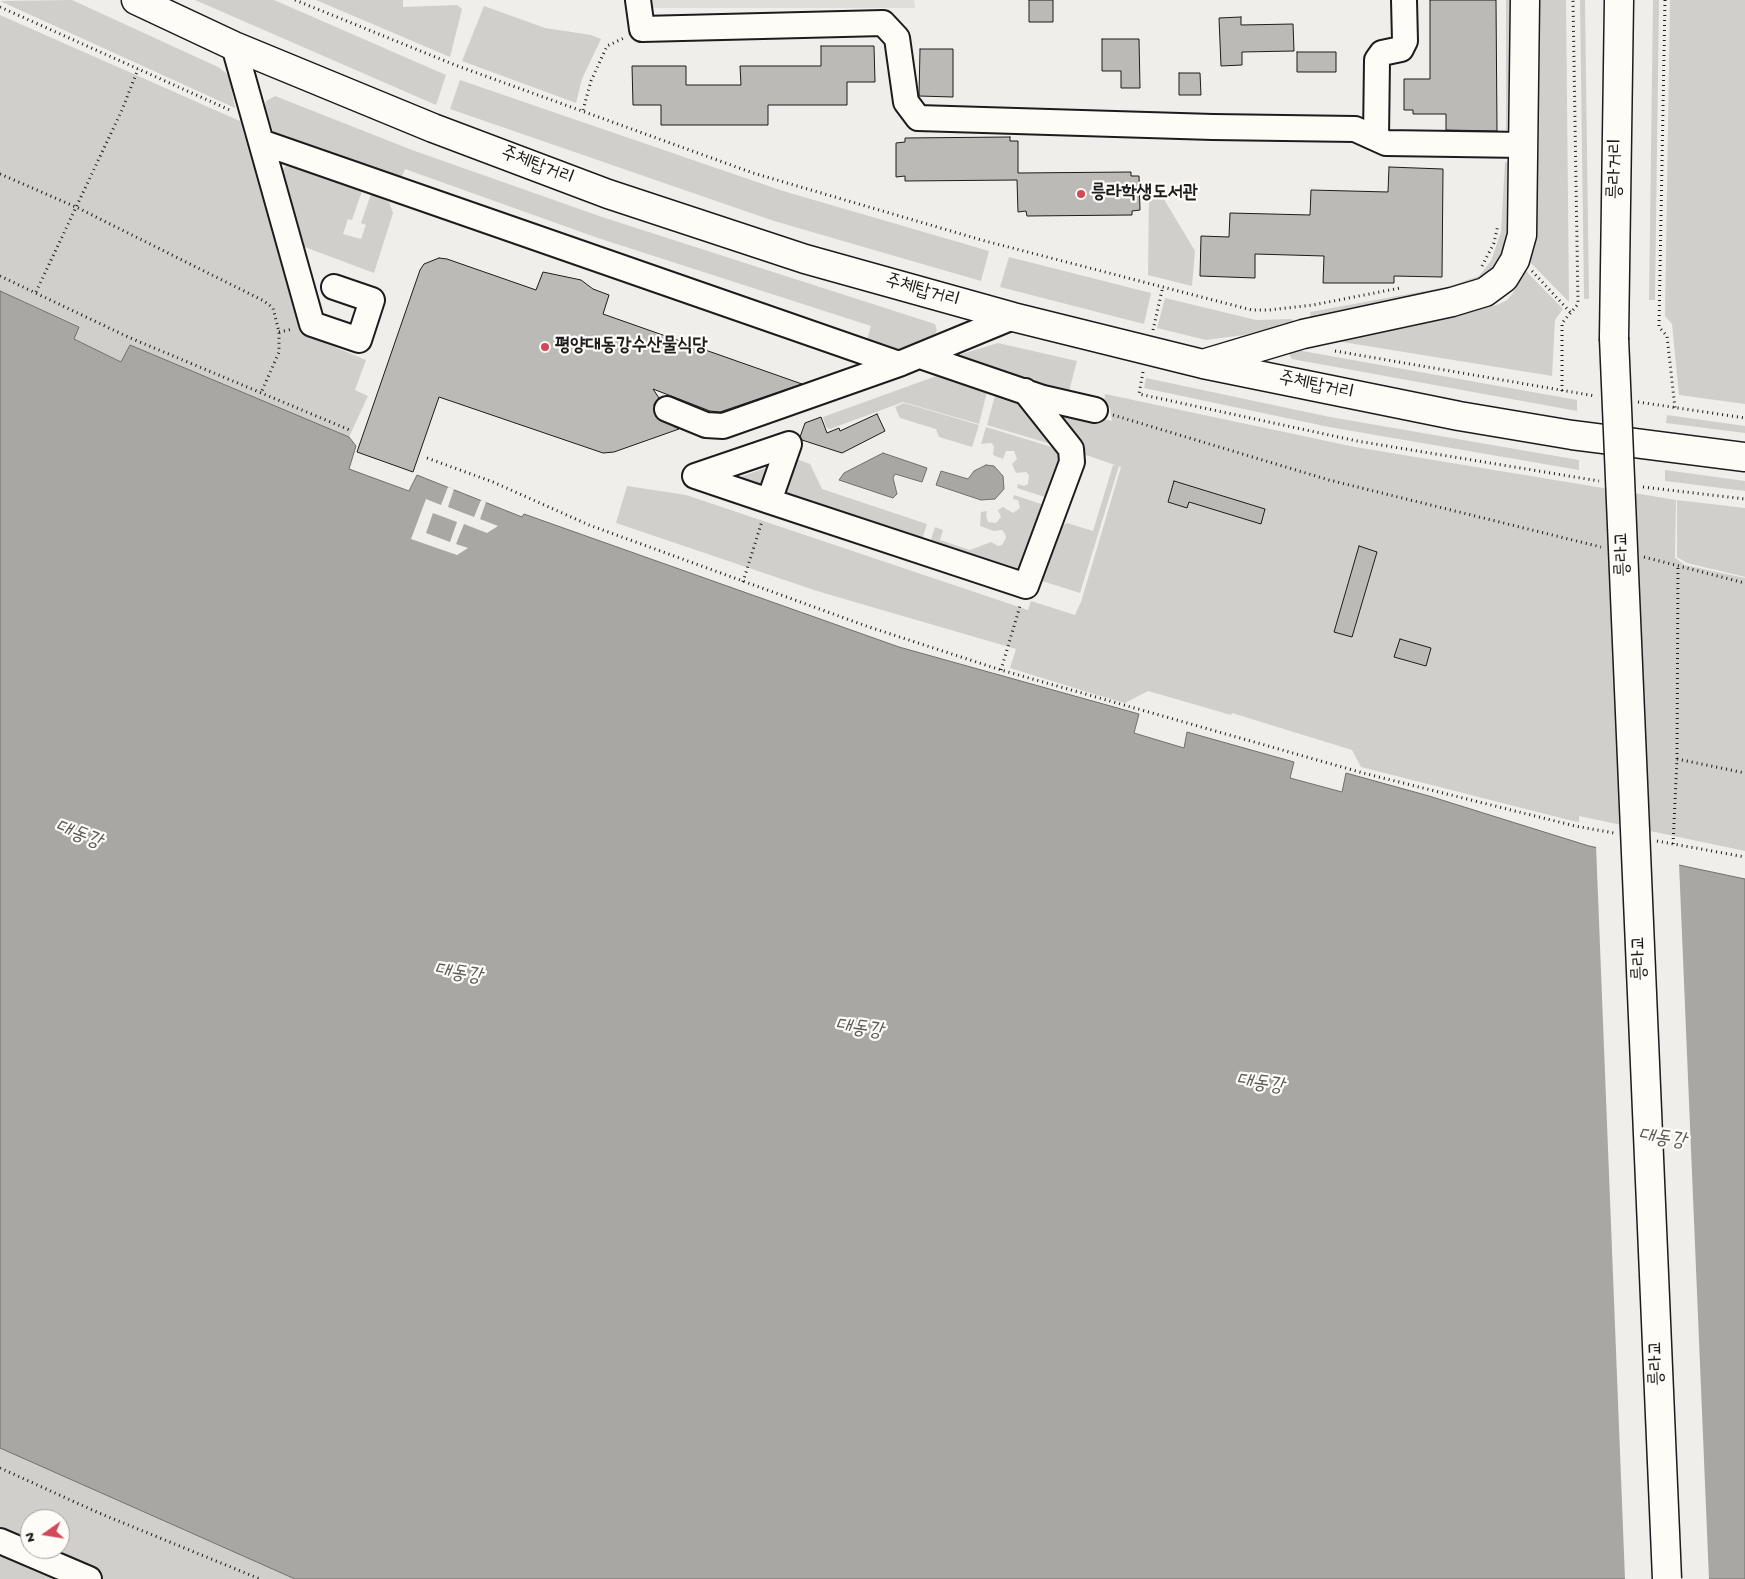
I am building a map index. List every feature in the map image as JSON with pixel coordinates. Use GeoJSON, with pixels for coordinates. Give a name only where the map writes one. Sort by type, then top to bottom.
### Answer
{"type":"FeatureCollection","features":[{"type":"Feature","properties":{"kind":"main road","name":"주체탑거리"},"geometry":{"type":"LineString","coordinates":[[136,0],[234,46],[386,110],[608,194],[804,258],[1013,317],[1203,364],[1468,418],[1572,435],[1745,457]]}},
{"type":"Feature","properties":{"kind":"main road"},"geometry":{"type":"LineString","coordinates":[[1203,364],[1303,334],[1452,302],[1485,292],[1504,278],[1515,260],[1522,235],[1525,0]]}},
{"type":"Feature","properties":{"kind":"main road","name":"릉라거리"},"geometry":{"type":"LineString","coordinates":[[1614,338],[1619,0]]}},
{"type":"Feature","properties":{"kind":"main road","name":"릉라교"},"geometry":{"type":"LineString","coordinates":[[1614,338],[1667,1579]]}},
{"type":"Feature","properties":{"kind":"street"},"geometry":{"type":"LineString","coordinates":[[638,0],[642,29],[882,23],[897,38],[906,102],[918,118],[1213,127],[1355,128],[1386,143],[1524,145]]}},
{"type":"Feature","properties":{"kind":"street"},"geometry":{"type":"LineString","coordinates":[[1376,138],[1377,60],[1382,53],[1401,49],[1405,41],[1404,0]]}},
{"type":"Feature","properties":{"kind":"street"},"geometry":{"type":"LineString","coordinates":[[234,46],[312,324],[359,340],[372,300],[334,287]]}},
{"type":"Feature","properties":{"kind":"street"},"geometry":{"type":"LineString","coordinates":[[257,132],[910,360],[1043,398],[1095,410]]}},
{"type":"Feature","properties":{"kind":"street"},"geometry":{"type":"LineString","coordinates":[[667,409],[706,425],[723,426],[910,360],[1013,317]]}},
{"type":"Feature","properties":{"kind":"street"},"geometry":{"type":"LineString","coordinates":[[768,502],[1026,586],[1072,462],[1071,449],[1026,392]]}},
{"type":"Feature","properties":{"kind":"street"},"geometry":{"type":"LineString","coordinates":[[0,1541],[89,1579]]}},
{"type":"Feature","properties":{"kind":"path"},"geometry":{"type":"LineString","coordinates":[[295,0],[455,65],[753,173],[985,241],[1252,310],[1298,307],[1409,286]]}},
{"type":"Feature","properties":{"kind":"path"},"geometry":{"type":"LineString","coordinates":[[1562,391],[1562,323],[1578,304],[1573,0]]}},
{"type":"Feature","properties":{"kind":"path"},"geometry":{"type":"LineString","coordinates":[[1665,0],[1659,327],[1667,336],[1675,408]]}},
{"type":"Feature","properties":{"kind":"path"},"geometry":{"type":"LineString","coordinates":[[0,7],[138,69],[257,132]]}},
{"type":"Feature","properties":{"kind":"path"},"geometry":{"type":"LineString","coordinates":[[583,110],[591,81],[607,46],[642,29]]}},
{"type":"Feature","properties":{"kind":"path"},"geometry":{"type":"LineString","coordinates":[[36,292],[122,110],[138,69]]}},
{"type":"Feature","properties":{"kind":"path"},"geometry":{"type":"LineString","coordinates":[[0,174],[76,207],[264,301],[273,308],[279,332],[279,352],[261,393]]}},
{"type":"Feature","properties":{"kind":"path"},"geometry":{"type":"LineString","coordinates":[[1481,267],[1494,243],[1498,222]]}},
{"type":"Feature","properties":{"kind":"path"},"geometry":{"type":"LineString","coordinates":[[1515,260],[1527,265],[1571,313]]}},
{"type":"Feature","properties":{"kind":"path"},"geometry":{"type":"LineString","coordinates":[[0,276],[128,337],[352,431]]}},
{"type":"Feature","properties":{"kind":"path"},"geometry":{"type":"LineString","coordinates":[[1163,286],[1138,394],[1357,441],[1603,482]]}},
{"type":"Feature","properties":{"kind":"path"},"geometry":{"type":"LineString","coordinates":[[1298,307],[1303,334],[1318,348],[1599,397]]}},
{"type":"Feature","properties":{"kind":"path"},"geometry":{"type":"LineString","coordinates":[[1637,402],[1745,418]]}},
{"type":"Feature","properties":{"kind":"path"},"geometry":{"type":"LineString","coordinates":[[1095,410],[1329,480],[1606,548]]}},
{"type":"Feature","properties":{"kind":"path"},"geometry":{"type":"LineString","coordinates":[[427,458],[493,482],[589,525],[743,582],[869,627],[1001,670],[1363,773],[1575,826],[1624,835]]}},
{"type":"Feature","properties":{"kind":"path"},"geometry":{"type":"LineString","coordinates":[[1642,486],[1745,499]]}},
{"type":"Feature","properties":{"kind":"path"},"geometry":{"type":"LineString","coordinates":[[743,582],[768,502]]}},
{"type":"Feature","properties":{"kind":"path"},"geometry":{"type":"LineString","coordinates":[[1642,557],[1745,583]]}},
{"type":"Feature","properties":{"kind":"path"},"geometry":{"type":"LineString","coordinates":[[1673,844],[1678,565]]}},
{"type":"Feature","properties":{"kind":"path"},"geometry":{"type":"LineString","coordinates":[[1001,670],[1026,586]]}},
{"type":"Feature","properties":{"kind":"path"},"geometry":{"type":"LineString","coordinates":[[1676,759],[1745,773]]}},
{"type":"Feature","properties":{"kind":"path"},"geometry":{"type":"LineString","coordinates":[[1654,840],[1745,857]]}},
{"type":"Feature","properties":{"kind":"path"},"geometry":{"type":"LineString","coordinates":[[0,1468],[99,1513],[260,1579]]}},
{"type":"Feature","properties":{"kind":"shaded area"},"geometry":{"type":"Polygon","coordinates":[[[72,0],[218,67],[226,73],[230,81],[235,108],[0,1],[72,0]]]}},
{"type":"Feature","properties":{"kind":"shaded area"},"geometry":{"type":"Polygon","coordinates":[[[195,0],[274,0],[446,75],[436,105],[195,0]]]}},
{"type":"Feature","properties":{"kind":"shaded area"},"geometry":{"type":"Polygon","coordinates":[[[316,0],[403,0],[403,7],[457,5],[462,9],[450,57],[316,0]]]}},
{"type":"Feature","properties":{"kind":"shaded area"},"geometry":{"type":"Polygon","coordinates":[[[649,0],[914,0],[915,8],[649,8],[649,0]]]}},
{"type":"Feature","properties":{"kind":"shaded area"},"geometry":{"type":"Polygon","coordinates":[[[1506,0],[1512,0],[1512,130],[1506,130],[1506,0]]]}},
{"type":"Feature","properties":{"kind":"shaded area"},"geometry":{"type":"Polygon","coordinates":[[[1536,0],[1566,0],[1569,302],[1528,260],[1536,212],[1536,0]]]}},
{"type":"Feature","properties":{"kind":"shaded area"},"geometry":{"type":"Polygon","coordinates":[[[1580,0],[1585,0],[1589,299],[1584,299],[1580,0]]]}},
{"type":"Feature","properties":{"kind":"shaded area"},"geometry":{"type":"Polygon","coordinates":[[[1653,0],[1659,0],[1655,300],[1649,300],[1653,0]]]}},
{"type":"Feature","properties":{"kind":"shaded area"},"geometry":{"type":"Polygon","coordinates":[[[1670,0],[1745,0],[1745,404],[1679,395],[1672,324],[1665,316],[1670,0]]]}},
{"type":"Feature","properties":{"kind":"shaded area"},"geometry":{"type":"Polygon","coordinates":[[[484,6],[545,28],[591,35],[601,39],[582,79],[576,103],[462,61],[484,6]]]}},
{"type":"Feature","properties":{"kind":"shaded area"},"geometry":{"type":"Polygon","coordinates":[[[0,15],[240,121],[301,333],[366,360],[355,390],[368,396],[349,437],[130,345],[122,362],[74,339],[79,326],[0,291],[0,15]]]}},
{"type":"Feature","properties":{"kind":"shaded area"},"geometry":{"type":"Polygon","coordinates":[[[460,80],[783,191],[989,251],[981,281],[774,221],[450,109],[460,80]]]}},
{"type":"Feature","properties":{"kind":"shaded area"},"geometry":{"type":"Polygon","coordinates":[[[275,96],[412,150],[605,218],[935,324],[937,331],[933,336],[896,351],[866,343],[871,326],[598,238],[405,169],[401,179],[274,134],[265,106],[266,101],[275,96]]]}},
{"type":"Feature","properties":{"kind":"shaded area"},"geometry":{"type":"Polygon","coordinates":[[[1505,162],[1509,163],[1509,233],[1500,264],[1484,284],[1311,321],[1310,312],[1447,287],[1479,276],[1491,261],[1501,232],[1505,162]]]}},
{"type":"Feature","properties":{"kind":"shaded area"},"geometry":{"type":"Polygon","coordinates":[[[287,165],[362,191],[352,220],[348,219],[343,234],[361,239],[366,225],[361,223],[371,194],[389,202],[393,213],[374,273],[302,246],[283,177],[282,170],[287,165]]]}},
{"type":"Feature","properties":{"kind":"shaded area"},"geometry":{"type":"Polygon","coordinates":[[[1149,191],[1159,191],[1195,251],[1192,286],[1148,275],[1149,191]]]}},
{"type":"Feature","properties":{"kind":"shaded area"},"geometry":{"type":"Polygon","coordinates":[[[1009,257],[1151,293],[1144,324],[1000,287],[1009,257]]]}},
{"type":"Feature","properties":{"kind":"shaded area"},"geometry":{"type":"Polygon","coordinates":[[[1525,270],[1563,309],[1555,320],[1552,376],[1330,340],[1497,305],[1507,300],[1513,293],[1525,270]]]}},
{"type":"Feature","properties":{"kind":"shaded area"},"geometry":{"type":"Polygon","coordinates":[[[1165,298],[1256,320],[1291,319],[1295,322],[1244,335],[1206,340],[1157,328],[1165,298]]]}},
{"type":"Feature","properties":{"kind":"shaded area"},"geometry":{"type":"Polygon","coordinates":[[[998,343],[1077,361],[1068,395],[952,357],[998,343]]]}},
{"type":"Feature","properties":{"kind":"shaded area"},"geometry":{"type":"Polygon","coordinates":[[[1291,349],[1577,400],[1577,411],[1292,359],[1289,354],[1291,349]]]}},
{"type":"Feature","properties":{"kind":"shaded area"},"geometry":{"type":"Polygon","coordinates":[[[942,374],[988,388],[979,424],[903,402],[830,429],[826,427],[823,417],[942,374]]]}},
{"type":"Feature","properties":{"kind":"shaded area"},"geometry":{"type":"Polygon","coordinates":[[[1146,378],[1330,417],[1579,460],[1579,470],[1329,427],[1144,388],[1146,378]]]}},
{"type":"Feature","properties":{"kind":"shaded area"},"geometry":{"type":"Polygon","coordinates":[[[996,392],[1021,402],[1064,448],[987,425],[996,392]]]}},
{"type":"Feature","properties":{"kind":"shaded area"},"geometry":{"type":"Polygon","coordinates":[[[1105,394],[1355,447],[1676,500],[1675,558],[1685,565],[1745,578],[1745,851],[1579,816],[1579,822],[1573,821],[1361,767],[1352,750],[1232,713],[1231,715],[1148,691],[1125,703],[1097,695],[1010,668],[1016,649],[817,591],[616,523],[627,486],[686,495],[1028,610],[1031,601],[1075,615],[1081,602],[1121,467],[1083,454],[1057,416],[1061,408],[1112,421],[1110,408],[1104,406],[1105,394]]]}},
{"type":"Feature","properties":{"kind":"shaded area"},"geometry":{"type":"Polygon","coordinates":[[[904,403],[979,425],[972,447],[939,437],[936,429],[900,418],[895,407],[904,403]]]}},
{"type":"Feature","properties":{"kind":"shaded area"},"geometry":{"type":"Polygon","coordinates":[[[1667,415],[1745,426],[1745,433],[1666,423],[1667,415]]]}},
{"type":"Feature","properties":{"kind":"shaded area"},"geometry":{"type":"Polygon","coordinates":[[[986,427],[1065,451],[1051,499],[1017,488],[1018,484],[1024,486],[1028,484],[1029,475],[1026,472],[1016,473],[1012,464],[1017,459],[1014,451],[1006,451],[1003,459],[993,455],[994,446],[991,443],[981,444],[986,427]]]}},
{"type":"Feature","properties":{"kind":"shaded area"},"geometry":{"type":"Polygon","coordinates":[[[791,457],[810,464],[822,489],[927,524],[921,543],[778,496],[791,457]]]}},
{"type":"Feature","properties":{"kind":"shaded area"},"geometry":{"type":"Polygon","coordinates":[[[1113,465],[1119,466],[1080,593],[1039,580],[1056,530],[1067,523],[1093,531],[1113,465]]]}},
{"type":"Feature","properties":{"kind":"shaded area"},"geometry":{"type":"Polygon","coordinates":[[[771,466],[768,489],[737,480],[740,477],[771,466]]]}},
{"type":"Feature","properties":{"kind":"shaded area"},"geometry":{"type":"Polygon","coordinates":[[[1665,470],[1745,481],[1745,491],[1665,481],[1665,470]]]}},
{"type":"Feature","properties":{"kind":"shaded area"},"geometry":{"type":"Polygon","coordinates":[[[1014,495],[1050,507],[1023,575],[929,546],[935,527],[943,530],[940,540],[970,550],[991,542],[998,546],[1002,545],[1006,538],[1005,534],[1002,530],[994,531],[980,526],[981,512],[987,511],[988,522],[996,523],[1001,517],[998,510],[1003,507],[1013,513],[1020,508],[1018,500],[1013,499],[1014,495]]]}},
{"type":"Feature","properties":{"kind":"shaded area"},"geometry":{"type":"Polygon","coordinates":[[[1677,500],[1745,508],[1745,577],[1687,563],[1677,557],[1677,500]]]}},
{"type":"Feature","properties":{"kind":"shaded area"},"geometry":{"type":"Polygon","coordinates":[[[0,1448],[154,1517],[295,1579],[0,1579],[0,1448]]]}},
{"type":"Feature","properties":{"kind":"water","name":"대동강"},"geometry":{"type":"Polygon","coordinates":[[[0,291],[79,327],[74,339],[121,362],[130,345],[349,437],[356,446],[349,469],[409,491],[417,475],[522,517],[524,514],[899,647],[1139,714],[1134,733],[1184,748],[1187,732],[1294,762],[1290,778],[1342,792],[1346,773],[1429,796],[1589,846],[1745,879],[1745,1579],[295,1579],[0,1448],[0,291]]]}},
{"type":"Feature","properties":{"kind":"water"},"geometry":{"type":"Polygon","coordinates":[[[883,453],[927,468],[922,482],[895,474],[893,478],[897,494],[893,498],[839,480],[844,473],[883,453]]]}},
{"type":"Feature","properties":{"kind":"water"},"geometry":{"type":"Polygon","coordinates":[[[986,465],[994,466],[1003,476],[1004,489],[995,499],[981,500],[936,485],[941,471],[968,479],[974,471],[986,465]]]}},
{"type":"Feature","properties":{"kind":"pier"},"geometry":{"type":"Polygon","coordinates":[[[448,487],[454,489],[448,507],[474,517],[481,500],[486,502],[480,519],[498,526],[487,533],[464,524],[456,544],[468,548],[457,555],[411,539],[426,499],[441,505],[448,487]],[[433,513],[426,533],[450,542],[457,522],[433,513]]]}},
{"type":"Feature","properties":{"kind":"pier"},"geometry":{"type":"Polygon","coordinates":[[[1596,845],[1679,863],[1709,1579],[1625,1579],[1596,845]]]}},
{"type":"Feature","properties":{"kind":"building"},"geometry":{"type":"Polygon","coordinates":[[[1029,0],[1053,0],[1053,22],[1029,22],[1029,0]]]}},
{"type":"Feature","properties":{"kind":"building"},"geometry":{"type":"Polygon","coordinates":[[[1430,0],[1496,0],[1497,131],[1446,130],[1446,114],[1413,114],[1413,110],[1404,110],[1404,79],[1430,79],[1430,0]]]}},
{"type":"Feature","properties":{"kind":"building"},"geometry":{"type":"Polygon","coordinates":[[[1241,17],[1241,25],[1293,24],[1294,51],[1242,52],[1242,65],[1221,66],[1219,18],[1241,17]]]}},
{"type":"Feature","properties":{"kind":"building"},"geometry":{"type":"Polygon","coordinates":[[[1102,39],[1139,39],[1140,88],[1121,88],[1121,71],[1102,71],[1102,39]]]}},
{"type":"Feature","properties":{"kind":"building"},"geometry":{"type":"Polygon","coordinates":[[[821,46],[874,46],[875,82],[847,82],[847,105],[768,105],[768,125],[661,125],[661,105],[633,105],[632,66],[686,66],[686,85],[741,85],[740,66],[821,66],[821,46]]]}},
{"type":"Feature","properties":{"kind":"building"},"geometry":{"type":"Polygon","coordinates":[[[920,49],[953,49],[953,97],[919,96],[920,49]]]}},
{"type":"Feature","properties":{"kind":"building"},"geometry":{"type":"Polygon","coordinates":[[[1297,52],[1336,52],[1336,72],[1297,72],[1297,52]]]}},
{"type":"Feature","properties":{"kind":"building"},"geometry":{"type":"Polygon","coordinates":[[[1179,73],[1200,73],[1201,95],[1179,95],[1179,73]]]}},
{"type":"Feature","properties":{"kind":"building"},"geometry":{"type":"Polygon","coordinates":[[[1010,137],[1010,141],[1018,141],[1018,173],[1131,172],[1131,176],[1139,176],[1140,210],[1132,211],[1132,215],[1027,216],[1026,211],[1018,212],[1017,180],[905,181],[905,176],[896,177],[896,143],[905,142],[905,138],[1010,137]]]}},
{"type":"Feature","properties":{"kind":"building"},"geometry":{"type":"Polygon","coordinates":[[[1389,167],[1443,169],[1442,277],[1394,276],[1394,283],[1323,283],[1324,256],[1255,254],[1255,278],[1200,276],[1201,236],[1229,237],[1230,213],[1310,215],[1311,190],[1388,192],[1389,167]]]}},
{"type":"Feature","properties":{"kind":"building","name":"평양대동강수산물식당"},"geometry":{"type":"Polygon","coordinates":[[[439,258],[447,259],[536,290],[543,272],[581,280],[593,289],[609,295],[603,314],[802,384],[720,412],[710,411],[653,389],[659,398],[654,404],[656,417],[679,429],[614,452],[603,453],[439,397],[413,472],[357,452],[420,270],[424,264],[439,258]]]}},
{"type":"Feature","properties":{"kind":"building"},"geometry":{"type":"Polygon","coordinates":[[[877,414],[885,431],[842,453],[802,440],[800,437],[805,423],[821,417],[827,433],[839,428],[840,431],[877,414]]]}},
{"type":"Feature","properties":{"kind":"building"},"geometry":{"type":"Polygon","coordinates":[[[1174,481],[1265,509],[1261,524],[1189,502],[1187,508],[1168,502],[1174,481]]]}},
{"type":"Feature","properties":{"kind":"building"},"geometry":{"type":"Polygon","coordinates":[[[1359,546],[1377,552],[1352,637],[1334,632],[1359,546]]]}},
{"type":"Feature","properties":{"kind":"building"},"geometry":{"type":"Polygon","coordinates":[[[1400,639],[1431,648],[1426,666],[1394,657],[1400,639]]]}},
{"type":"Feature","properties":{"kind":"place","name":"릉라학생도서관"},"geometry":{"type":"Point","coordinates":[1081,194]}},
{"type":"Feature","properties":{"kind":"place","name":"평양대동강수산물식당"},"geometry":{"type":"Point","coordinates":[545,347]}}]}
